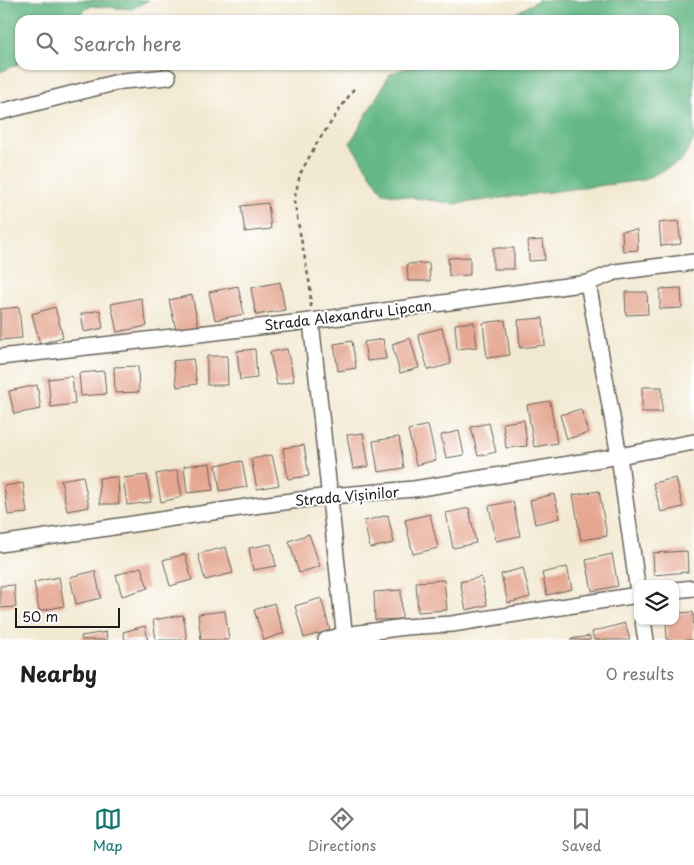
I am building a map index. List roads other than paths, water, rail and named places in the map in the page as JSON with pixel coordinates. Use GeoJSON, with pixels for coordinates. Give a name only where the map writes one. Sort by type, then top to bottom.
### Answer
{"type":"FeatureCollection","features":[{"type":"Feature","properties":{"kind":"street"},"geometry":{"type":"LineString","coordinates":[[0,112],[122,81],[168,77]]}},
{"type":"Feature","properties":{"kind":"street","name":"Strada Alexandru Lipcan"},"geometry":{"type":"LineString","coordinates":[[0,357],[311,321],[588,283],[615,272],[694,262]]}},
{"type":"Feature","properties":{"kind":"street"},"geometry":{"type":"LineString","coordinates":[[588,283],[619,456],[636,580]]}},
{"type":"Feature","properties":{"kind":"street"},"geometry":{"type":"LineString","coordinates":[[311,321],[344,637]]}},
{"type":"Feature","properties":{"kind":"street","name":"Strada Vișinilor"},"geometry":{"type":"LineString","coordinates":[[0,544],[253,506],[330,496],[414,489],[694,442]]}},
{"type":"Feature","properties":{"kind":"street"},"geometry":{"type":"LineString","coordinates":[[679,590],[694,588]]}},
{"type":"Feature","properties":{"kind":"street"},"geometry":{"type":"LineString","coordinates":[[326,640],[405,627],[452,624],[634,594]]}},
{"type":"Feature","properties":{"kind":"street"},"geometry":{"type":"LineString","coordinates":[[644,625],[646,640]]}}]}
